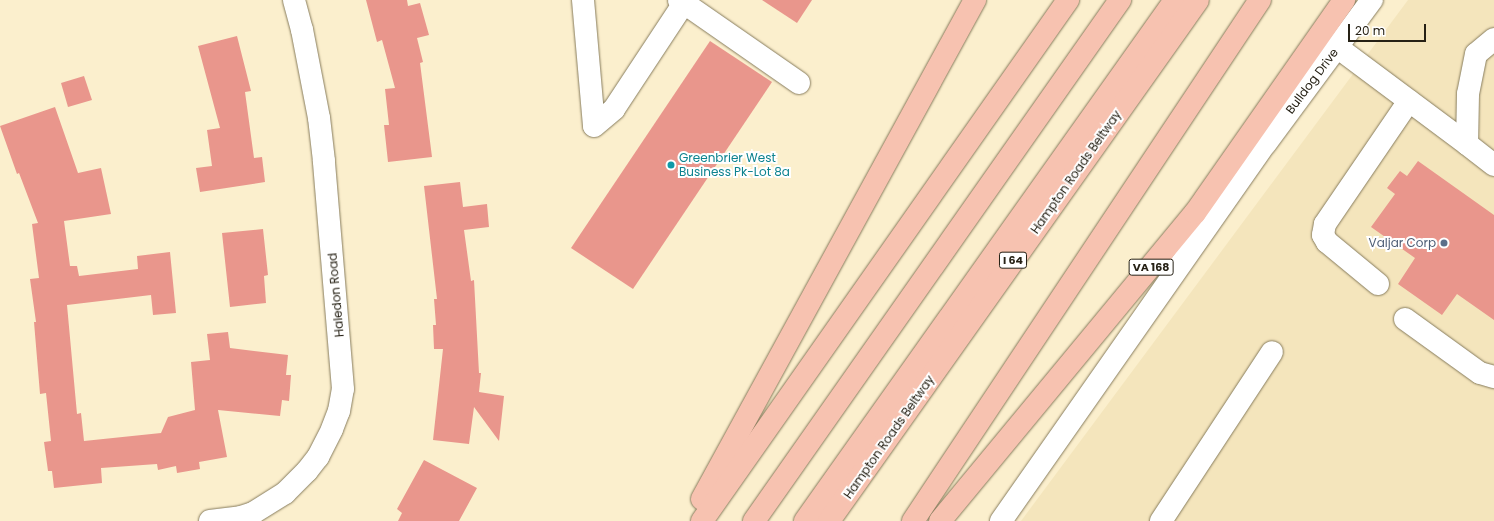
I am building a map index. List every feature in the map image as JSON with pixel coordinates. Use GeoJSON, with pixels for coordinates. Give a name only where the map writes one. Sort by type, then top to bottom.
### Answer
{"type":"FeatureCollection","features":[{"type":"Feature","properties":{"kind":"highway"},"geometry":{"type":"LineString","coordinates":[[690,521],[975,0]]}},
{"type":"Feature","properties":{"kind":"highway"},"geometry":{"type":"LineString","coordinates":[[702,521],[1068,0]]}},
{"type":"Feature","properties":{"kind":"highway"},"geometry":{"type":"LineString","coordinates":[[754,521],[1120,0]]}},
{"type":"Feature","properties":{"kind":"highway"},"geometry":{"type":"LineString","coordinates":[[805,521],[1175,0]]}},
{"type":"Feature","properties":{"kind":"highway","name":"Hampton Roads Beltway"},"geometry":{"type":"LineString","coordinates":[[829,521],[1198,0]]}},
{"type":"Feature","properties":{"kind":"highway"},"geometry":{"type":"LineString","coordinates":[[913,521],[1260,0]]}},
{"type":"Feature","properties":{"kind":"highway","name":"VA 168"},"geometry":{"type":"LineString","coordinates":[[940,521],[1195,213],[1344,0]]}},
{"type":"Feature","properties":{"kind":"street","name":"Haledon Road"},"geometry":{"type":"LineString","coordinates":[[210,521],[241,517],[253,513],[284,493],[318,457],[339,411],[343,389],[322,139],[303,38],[294,0]]}},
{"type":"Feature","properties":{"kind":"street"},"geometry":{"type":"LineString","coordinates":[[583,0],[594,126],[614,109],[682,2],[799,83]]}},
{"type":"Feature","properties":{"kind":"street","name":"Bulldog Drive"},"geometry":{"type":"LineString","coordinates":[[1001,521],[1266,142],[1372,0]]}},
{"type":"Feature","properties":{"kind":"street"},"geometry":{"type":"LineString","coordinates":[[1467,144],[1468,94],[1476,54],[1494,39]]}},
{"type":"Feature","properties":{"kind":"street"},"geometry":{"type":"LineString","coordinates":[[1337,47],[1494,165]]}},
{"type":"Feature","properties":{"kind":"street"},"geometry":{"type":"LineString","coordinates":[[1378,284],[1327,242],[1322,235],[1325,224],[1410,102]]}},
{"type":"Feature","properties":{"kind":"street"},"geometry":{"type":"LineString","coordinates":[[1406,319],[1480,373],[1494,377]]}},
{"type":"Feature","properties":{"kind":"street"},"geometry":{"type":"LineString","coordinates":[[1161,521],[1272,352]]}},
{"type":"Feature","properties":{"kind":"shaded area"},"geometry":{"type":"Polygon","coordinates":[[[1408,0],[1494,0],[1494,521],[1021,521],[1408,0]]]}},
{"type":"Feature","properties":{"kind":"building"},"geometry":{"type":"Polygon","coordinates":[[[366,0],[407,0],[408,6],[420,3],[429,35],[417,38],[423,62],[420,63],[432,157],[388,162],[384,125],[389,125],[385,89],[395,88],[382,40],[377,42],[366,0]]]}},
{"type":"Feature","properties":{"kind":"building"},"geometry":{"type":"Polygon","coordinates":[[[762,0],[812,0],[797,23],[762,0]]]}},
{"type":"Feature","properties":{"kind":"building"},"geometry":{"type":"Polygon","coordinates":[[[237,36],[251,91],[245,92],[254,158],[262,157],[265,182],[200,192],[196,168],[212,166],[207,130],[220,128],[198,46],[237,36]]]}},
{"type":"Feature","properties":{"kind":"building","name":"Greenbrier West Business Pk-Lot 8a"},"geometry":{"type":"Polygon","coordinates":[[[710,41],[772,82],[633,289],[571,248],[710,41]]]}},
{"type":"Feature","properties":{"kind":"building"},"geometry":{"type":"Polygon","coordinates":[[[84,76],[92,100],[68,107],[61,83],[84,76]]]}},
{"type":"Feature","properties":{"kind":"building"},"geometry":{"type":"Polygon","coordinates":[[[55,107],[78,173],[101,168],[111,214],[64,221],[70,266],[77,266],[79,276],[138,269],[137,256],[170,252],[176,313],[153,315],[151,295],[67,305],[77,414],[81,413],[84,441],[161,433],[168,417],[195,410],[191,362],[210,360],[207,334],[228,332],[230,348],[288,355],[286,375],[291,375],[289,401],[282,400],[280,416],[218,410],[227,457],[199,462],[200,469],[177,473],[176,466],[158,470],[157,464],[101,468],[102,483],[54,488],[52,471],[48,471],[44,442],[51,441],[46,393],[40,394],[34,322],[36,322],[30,279],[39,278],[32,224],[38,223],[19,173],[17,174],[0,126],[55,107]]]}},
{"type":"Feature","properties":{"kind":"building","name":"Valjar Corp"},"geometry":{"type":"Polygon","coordinates":[[[1418,161],[1494,215],[1494,320],[1457,294],[1442,315],[1398,284],[1415,258],[1371,227],[1395,194],[1387,188],[1400,171],[1407,176],[1418,161]]]}},
{"type":"Feature","properties":{"kind":"building"},"geometry":{"type":"Polygon","coordinates":[[[460,182],[463,207],[487,204],[489,227],[464,230],[471,281],[474,280],[479,373],[481,373],[479,392],[504,396],[499,441],[474,407],[469,444],[433,440],[443,349],[434,349],[433,325],[436,325],[434,299],[437,299],[424,186],[460,182]]]}},
{"type":"Feature","properties":{"kind":"building"},"geometry":{"type":"Polygon","coordinates":[[[263,229],[268,275],[264,276],[266,303],[230,307],[222,233],[263,229]]]}},
{"type":"Feature","properties":{"kind":"building"},"geometry":{"type":"Polygon","coordinates":[[[424,460],[477,488],[459,521],[398,521],[402,513],[397,509],[424,460]]]}},
{"type":"Feature","properties":{"kind":"place","name":"Greenbrier West Business Pk-Lot 8a"},"geometry":{"type":"Point","coordinates":[671,165]}},
{"type":"Feature","properties":{"kind":"place","name":"Valjar Corp"},"geometry":{"type":"Point","coordinates":[1444,243]}}]}
